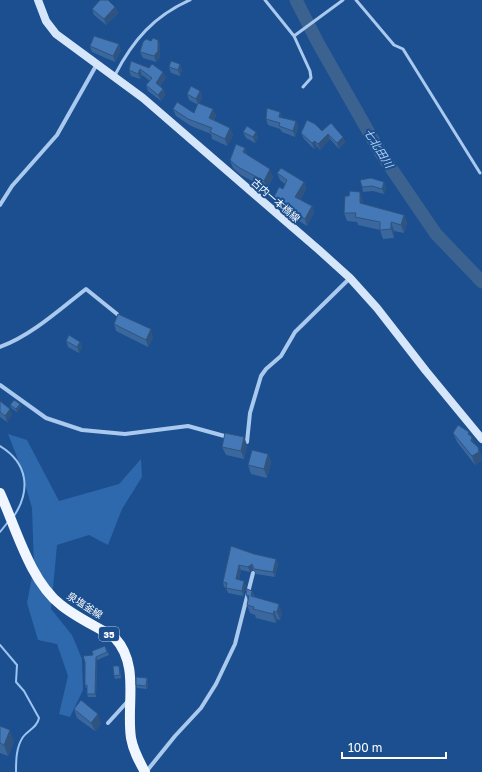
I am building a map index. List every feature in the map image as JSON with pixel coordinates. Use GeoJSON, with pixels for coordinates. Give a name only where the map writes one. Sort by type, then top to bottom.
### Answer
{"type":"FeatureCollection","features":[{"type":"Feature","properties":{"kind":"main road","name":"泉塩釜線"},"geometry":{"type":"LineString","coordinates":[[0,493],[28,559],[49,593],[60,605],[115,638],[122,646],[129,666],[131,737],[138,759],[145,772]]}},
{"type":"Feature","properties":{"kind":"street","name":"古内一本橋線"},"geometry":{"type":"LineString","coordinates":[[38,0],[46,21],[56,34],[143,98],[320,250],[350,278],[377,308],[482,439]]}},
{"type":"Feature","properties":{"kind":"street"},"geometry":{"type":"LineString","coordinates":[[0,205],[12,186],[57,135],[97,64]]}},
{"type":"Feature","properties":{"kind":"street"},"geometry":{"type":"LineString","coordinates":[[0,384],[46,418],[82,430],[125,434],[188,426],[247,442],[250,413],[261,376],[266,369],[281,356],[293,335],[350,278]]}},
{"type":"Feature","properties":{"kind":"street"},"geometry":{"type":"LineString","coordinates":[[0,347],[13,342],[42,324],[86,289],[117,314]]}},
{"type":"Feature","properties":{"kind":"street"},"geometry":{"type":"LineString","coordinates":[[145,772],[201,708],[216,684],[235,644],[253,573]]}},
{"type":"Feature","properties":{"kind":"street"},"geometry":{"type":"LineString","coordinates":[[108,723],[130,700]]}},
{"type":"Feature","properties":{"kind":"lane"},"geometry":{"type":"LineString","coordinates":[[114,77],[131,47],[157,18],[190,0]]}},
{"type":"Feature","properties":{"kind":"lane"},"geometry":{"type":"LineString","coordinates":[[265,0],[294,36],[310,71],[311,78],[303,87]]}},
{"type":"Feature","properties":{"kind":"lane"},"geometry":{"type":"LineString","coordinates":[[356,0],[394,45],[403,49],[480,173]]}},
{"type":"Feature","properties":{"kind":"lane"},"geometry":{"type":"LineString","coordinates":[[294,36],[342,1]]}},
{"type":"Feature","properties":{"kind":"shaded area"},"geometry":{"type":"Polygon","coordinates":[[[8,434],[27,440],[59,501],[119,484],[141,459],[142,477],[122,509],[108,545],[89,535],[57,545],[51,609],[72,635],[82,659],[83,690],[70,717],[59,714],[68,676],[57,644],[38,640],[27,603],[34,566],[32,508],[17,457],[8,434]]]}},
{"type":"Feature","properties":{"kind":"building"},"geometry":{"type":"Polygon","coordinates":[[[100,0],[108,0],[115,7],[104,19],[92,9],[100,0]]]}},
{"type":"Feature","properties":{"kind":"building"},"geometry":{"type":"Polygon","coordinates":[[[94,36],[119,44],[113,56],[90,46],[94,36]]]}},
{"type":"Feature","properties":{"kind":"building"},"geometry":{"type":"Polygon","coordinates":[[[153,38],[158,40],[158,51],[154,56],[140,52],[143,42],[146,39],[151,41],[153,38]]]}},
{"type":"Feature","properties":{"kind":"building"},"geometry":{"type":"Polygon","coordinates":[[[131,61],[149,68],[152,64],[163,72],[156,83],[163,89],[158,95],[146,85],[152,78],[140,69],[138,74],[129,70],[131,61]]]}},
{"type":"Feature","properties":{"kind":"building"},"geometry":{"type":"Polygon","coordinates":[[[171,61],[180,64],[178,70],[169,67],[171,61]]]}},
{"type":"Feature","properties":{"kind":"building"},"geometry":{"type":"Polygon","coordinates":[[[191,86],[200,91],[196,99],[187,94],[191,86]]]}},
{"type":"Feature","properties":{"kind":"building"},"geometry":{"type":"Polygon","coordinates":[[[177,102],[194,113],[198,103],[213,109],[209,118],[230,128],[225,139],[210,132],[212,128],[188,119],[173,109],[177,102]]]}},
{"type":"Feature","properties":{"kind":"building"},"geometry":{"type":"Polygon","coordinates":[[[267,108],[280,112],[279,117],[296,121],[293,131],[279,126],[280,123],[266,119],[267,108]]]}},
{"type":"Feature","properties":{"kind":"building"},"geometry":{"type":"Polygon","coordinates":[[[307,120],[315,124],[322,131],[331,123],[343,137],[337,143],[328,134],[318,144],[315,141],[312,143],[301,133],[307,120]]]}},
{"type":"Feature","properties":{"kind":"building"},"geometry":{"type":"Polygon","coordinates":[[[247,126],[256,132],[253,137],[243,132],[247,126]]]}},
{"type":"Feature","properties":{"kind":"building"},"geometry":{"type":"Polygon","coordinates":[[[236,144],[245,148],[243,152],[270,169],[264,181],[238,167],[230,160],[236,144]]]}},
{"type":"Feature","properties":{"kind":"building"},"geometry":{"type":"Polygon","coordinates":[[[281,168],[304,182],[295,197],[312,206],[305,219],[278,202],[279,199],[274,197],[279,187],[283,189],[287,180],[277,173],[281,168]]]}},
{"type":"Feature","properties":{"kind":"building"},"geometry":{"type":"Polygon","coordinates":[[[371,178],[384,182],[382,189],[372,186],[362,187],[360,180],[371,178]]]}},
{"type":"Feature","properties":{"kind":"building"},"geometry":{"type":"Polygon","coordinates":[[[350,191],[360,192],[360,203],[404,215],[401,225],[391,222],[391,229],[380,230],[380,222],[355,217],[356,213],[344,213],[345,196],[349,196],[350,191]]]}},
{"type":"Feature","properties":{"kind":"building"},"geometry":{"type":"Polygon","coordinates":[[[118,314],[151,329],[146,340],[114,324],[118,314]]]}},
{"type":"Feature","properties":{"kind":"building"},"geometry":{"type":"Polygon","coordinates":[[[69,335],[80,342],[77,347],[66,341],[69,335]]]}},
{"type":"Feature","properties":{"kind":"building"},"geometry":{"type":"Polygon","coordinates":[[[14,400],[20,404],[16,409],[10,405],[14,400]]]}},
{"type":"Feature","properties":{"kind":"building"},"geometry":{"type":"Polygon","coordinates":[[[0,401],[10,409],[5,416],[0,412],[0,401]]]}},
{"type":"Feature","properties":{"kind":"building"},"geometry":{"type":"Polygon","coordinates":[[[458,425],[469,432],[468,434],[472,437],[471,441],[478,447],[479,452],[472,456],[453,433],[458,425]]]}},
{"type":"Feature","properties":{"kind":"building"},"geometry":{"type":"Polygon","coordinates":[[[225,433],[244,437],[241,451],[222,447],[225,433]]]}},
{"type":"Feature","properties":{"kind":"building"},"geometry":{"type":"Polygon","coordinates":[[[252,450],[268,454],[264,469],[248,465],[252,450]]]}},
{"type":"Feature","properties":{"kind":"building"},"geometry":{"type":"Polygon","coordinates":[[[231,546],[254,554],[276,559],[273,572],[254,569],[252,564],[248,567],[239,565],[236,579],[244,581],[242,591],[226,588],[227,583],[223,582],[231,546]]]}},
{"type":"Feature","properties":{"kind":"building"},"geometry":{"type":"Polygon","coordinates":[[[247,589],[252,591],[251,596],[279,604],[277,612],[274,611],[273,614],[253,609],[254,607],[247,605],[249,596],[246,595],[247,589]]]}},
{"type":"Feature","properties":{"kind":"building"},"geometry":{"type":"Polygon","coordinates":[[[105,646],[107,652],[96,657],[95,694],[87,694],[87,685],[85,685],[85,662],[83,656],[93,655],[92,651],[105,646]]]}},
{"type":"Feature","properties":{"kind":"building"},"geometry":{"type":"Polygon","coordinates":[[[113,666],[119,666],[120,675],[114,676],[113,666]]]}},
{"type":"Feature","properties":{"kind":"building"},"geometry":{"type":"Polygon","coordinates":[[[136,677],[147,678],[146,686],[136,685],[136,677]]]}},
{"type":"Feature","properties":{"kind":"building"},"geometry":{"type":"Polygon","coordinates":[[[81,700],[98,714],[91,723],[74,709],[81,700]]]}},
{"type":"Feature","properties":{"kind":"building"},"geometry":{"type":"Polygon","coordinates":[[[0,726],[10,730],[4,745],[0,743],[0,726]]]}},
{"type":"Feature","properties":{"kind":"waterway","name":"七北田川"},"geometry":{"type":"LineString","coordinates":[[296,0],[318,43],[380,152],[436,234],[482,282]]}},
{"type":"Feature","properties":{"kind":"waterway"},"geometry":{"type":"LineString","coordinates":[[0,446],[16,460],[24,478],[23,496],[14,516]]}},
{"type":"Feature","properties":{"kind":"waterway"},"geometry":{"type":"LineString","coordinates":[[0,532],[8,522]]}},
{"type":"Feature","properties":{"kind":"waterway"},"geometry":{"type":"LineString","coordinates":[[0,645],[17,665],[16,682],[24,691],[39,718],[34,727],[23,737],[19,745],[16,772]]}}]}
